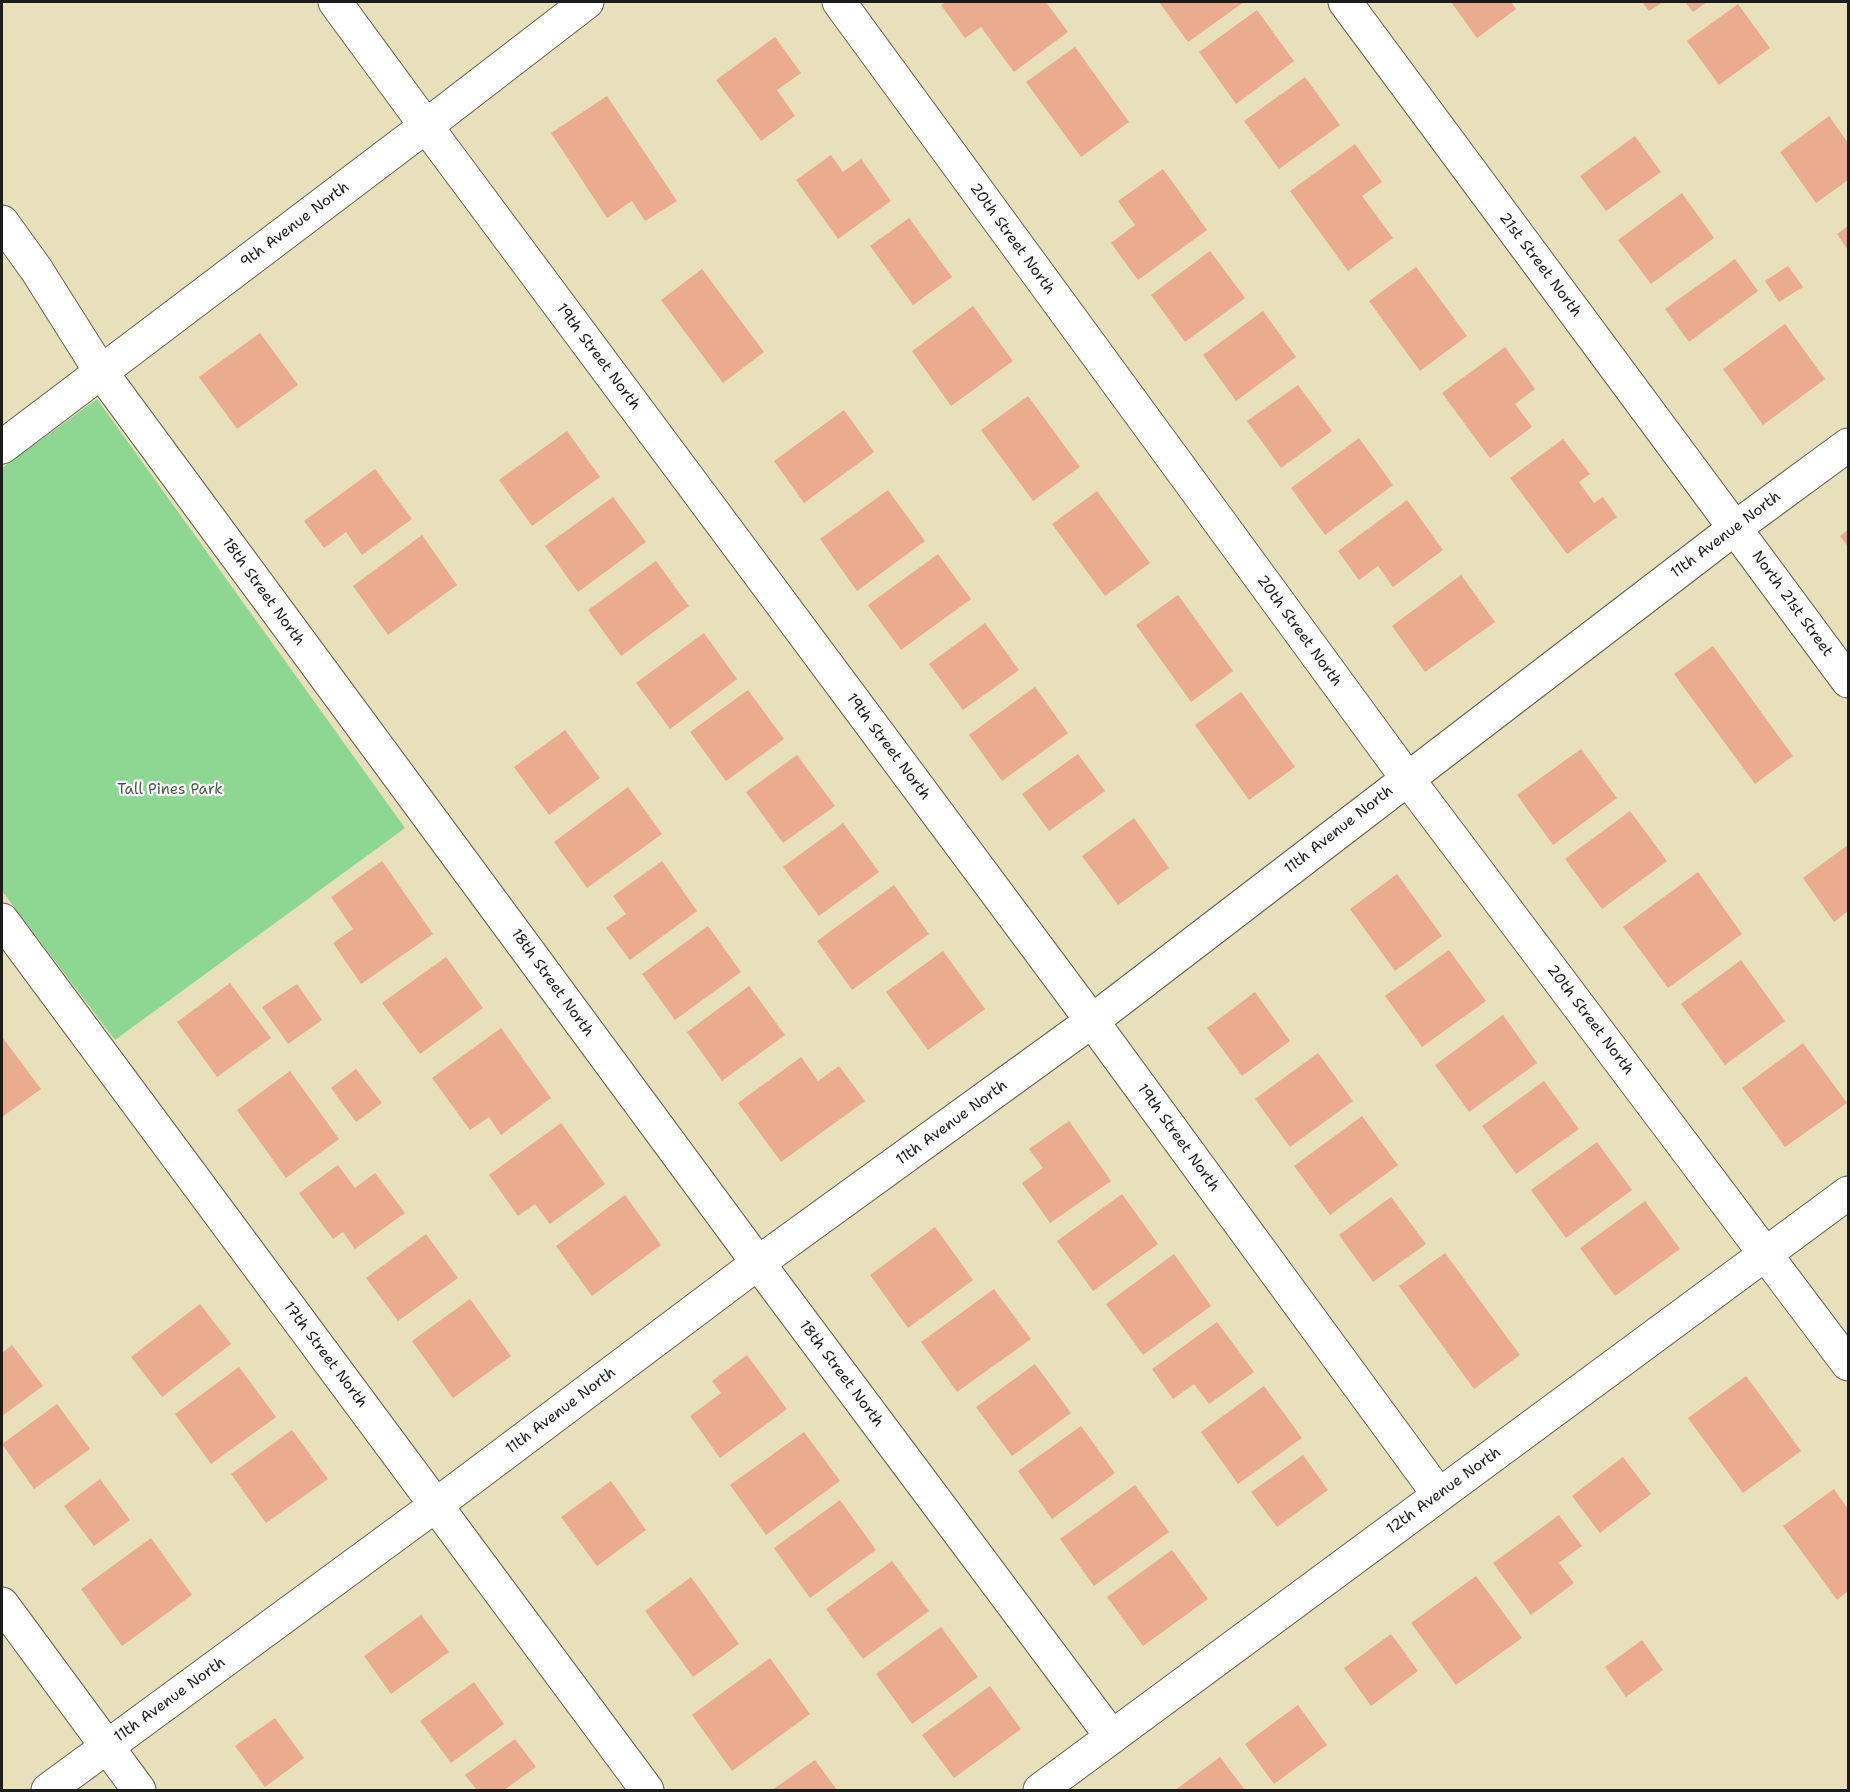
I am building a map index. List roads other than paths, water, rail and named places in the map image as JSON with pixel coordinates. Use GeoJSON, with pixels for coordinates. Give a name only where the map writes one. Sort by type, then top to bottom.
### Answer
{"type":"FeatureCollection","features":[{"type":"Feature","properties":{"kind":"street","name":"19th Street North"},"geometry":{"type":"LineString","coordinates":[[335,2],[1092,1021],[1439,1495]]}},
{"type":"Feature","properties":{"kind":"street","name":"9th Avenue North"},"geometry":{"type":"LineString","coordinates":[[2,447],[587,2]]}},
{"type":"Feature","properties":{"kind":"street","name":"20th Street North"},"geometry":{"type":"LineString","coordinates":[[839,2],[1407,778],[1848,1364]]}},
{"type":"Feature","properties":{"kind":"street","name":"21st Street North"},"geometry":{"type":"LineString","coordinates":[[1346,2],[1735,528]]}},
{"type":"Feature","properties":{"kind":"street","name":"18th Street North"},"geometry":{"type":"LineString","coordinates":[[2,222],[36,269],[101,372],[758,1263],[1112,1737]]}},
{"type":"Feature","properties":{"kind":"street","name":"11th Avenue North"},"geometry":{"type":"LineString","coordinates":[[48,1791],[106,1746],[436,1505],[758,1263],[1092,1021],[1735,528],[1848,445]]}},
{"type":"Feature","properties":{"kind":"street","name":"North 21st Street"},"geometry":{"type":"LineString","coordinates":[[1735,528],[1848,681]]}},
{"type":"Feature","properties":{"kind":"street","name":"17th Street North"},"geometry":{"type":"LineString","coordinates":[[2,920],[647,1791]]}},
{"type":"Feature","properties":{"kind":"street","name":"12th Avenue North"},"geometry":{"type":"LineString","coordinates":[[1040,1791],[1848,1193]]}},
{"type":"Feature","properties":{"kind":"street"},"geometry":{"type":"LineString","coordinates":[[2,1604],[139,1791]]}},
{"type":"Feature","properties":{"kind":"park label","name":"Tall Pines Park"},"geometry":{"type":"Point","coordinates":[170,790]}}]}
